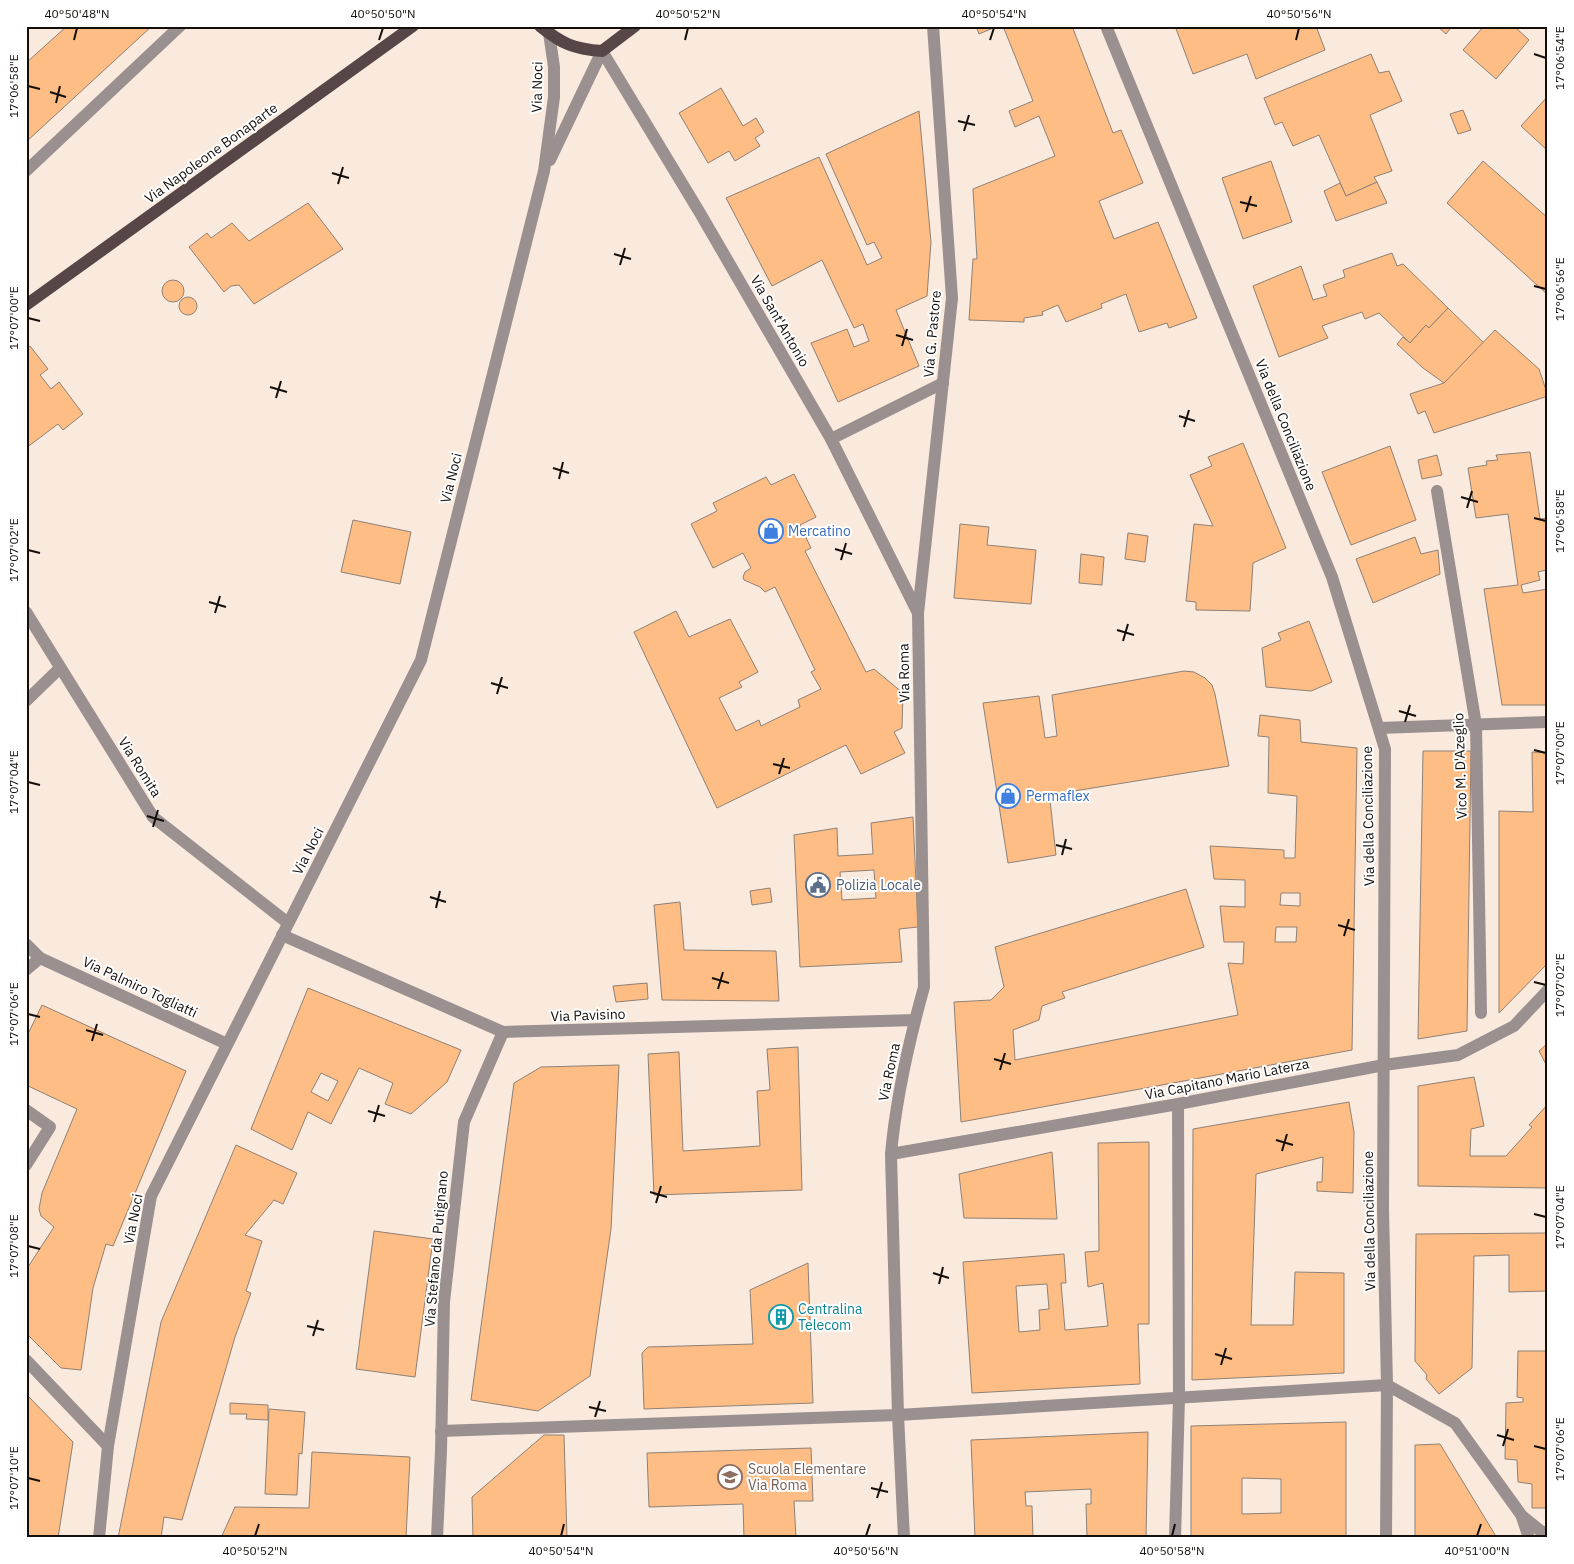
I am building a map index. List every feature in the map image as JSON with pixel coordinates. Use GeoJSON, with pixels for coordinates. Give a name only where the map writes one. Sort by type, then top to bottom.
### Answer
{"type":"FeatureCollection","features":[{"type":"Feature","properties":{"kind":"main road","name":"Via Napoleone Bonaparte"},"geometry":{"type":"LineString","coordinates":[[26,305],[413,26]]}},
{"type":"Feature","properties":{"kind":"main road"},"geometry":{"type":"LineString","coordinates":[[544,30],[559,41],[580,49],[602,52],[635,26]]}},
{"type":"Feature","properties":{"kind":"street"},"geometry":{"type":"LineString","coordinates":[[26,171],[180,26]]}},
{"type":"Feature","properties":{"kind":"street","name":"Via G. Pastore"},"geometry":{"type":"LineString","coordinates":[[918,613],[952,298],[933,26]]}},
{"type":"Feature","properties":{"kind":"street","name":"Via della Conciliazione"},"geometry":{"type":"LineString","coordinates":[[1106,26],[1332,577],[1385,749],[1383,1209],[1387,1385],[1386,1538]]}},
{"type":"Feature","properties":{"kind":"street","name":"Via Noci"},"geometry":{"type":"LineString","coordinates":[[98,1538],[108,1446],[151,1196],[420,660],[544,171],[554,97],[554,67],[544,30]]}},
{"type":"Feature","properties":{"kind":"street","name":"Via Noci"},"geometry":{"type":"LineString","coordinates":[[544,171],[602,52]]}},
{"type":"Feature","properties":{"kind":"street","name":"Via Sant'Antonio"},"geometry":{"type":"LineString","coordinates":[[602,52],[700,214],[831,439],[918,613]]}},
{"type":"Feature","properties":{"kind":"street"},"geometry":{"type":"LineString","coordinates":[[831,439],[943,383]]}},
{"type":"Feature","properties":{"kind":"street","name":"Vico M. D'Azeglio"},"geometry":{"type":"LineString","coordinates":[[1437,491],[1476,725],[1481,1013]]}},
{"type":"Feature","properties":{"kind":"street","name":"Via Romita"},"geometry":{"type":"LineString","coordinates":[[26,612],[153,817],[288,923]]}},
{"type":"Feature","properties":{"kind":"street","name":"Via Roma"},"geometry":{"type":"LineString","coordinates":[[904,1538],[898,1415],[891,1154],[894,1118],[924,987],[918,613]]}},
{"type":"Feature","properties":{"kind":"street"},"geometry":{"type":"LineString","coordinates":[[26,700],[60,668]]}},
{"type":"Feature","properties":{"kind":"street"},"geometry":{"type":"LineString","coordinates":[[1379,728],[1548,722]]}},
{"type":"Feature","properties":{"kind":"street","name":"Via Pavisino"},"geometry":{"type":"LineString","coordinates":[[282,935],[503,1032],[915,1020]]}},
{"type":"Feature","properties":{"kind":"street","name":"Via Palmiro Togliatti"},"geometry":{"type":"LineString","coordinates":[[26,944],[40,958],[228,1044]]}},
{"type":"Feature","properties":{"kind":"street"},"geometry":{"type":"LineString","coordinates":[[26,970],[40,958]]}},
{"type":"Feature","properties":{"kind":"street","name":"Via Capitano Mario Laterza"},"geometry":{"type":"LineString","coordinates":[[891,1154],[1178,1104],[1384,1065],[1458,1055],[1514,1026],[1548,990]]}},
{"type":"Feature","properties":{"kind":"street","name":"Via Stefano da Putignano"},"geometry":{"type":"LineString","coordinates":[[437,1538],[444,1302],[464,1122],[503,1032]]}},
{"type":"Feature","properties":{"kind":"street"},"geometry":{"type":"LineString","coordinates":[[1175,1538],[1179,1398],[1178,1104]]}},
{"type":"Feature","properties":{"kind":"street"},"geometry":{"type":"LineString","coordinates":[[26,1110],[50,1127],[26,1165]]}},
{"type":"Feature","properties":{"kind":"street"},"geometry":{"type":"LineString","coordinates":[[26,1360],[108,1446]]}},
{"type":"Feature","properties":{"kind":"street"},"geometry":{"type":"LineString","coordinates":[[441,1431],[898,1415],[1387,1385],[1455,1423],[1522,1516],[1542,1532],[1548,1532]]}},
{"type":"Feature","properties":{"kind":"street"},"geometry":{"type":"LineString","coordinates":[[1522,1516],[1529,1538]]}},
{"type":"Feature","properties":{"kind":"building"},"geometry":{"type":"Polygon","coordinates":[[[67,26],[152,26],[26,142],[26,63],[67,26]]]}},
{"type":"Feature","properties":{"kind":"building"},"geometry":{"type":"Polygon","coordinates":[[[976,26],[998,26],[979,34],[976,26]]]}},
{"type":"Feature","properties":{"kind":"building"},"geometry":{"type":"Polygon","coordinates":[[[1003,26],[1072,26],[1113,133],[1121,130],[1143,183],[1099,201],[1114,239],[1158,222],[1197,318],[1169,328],[1167,323],[1139,332],[1126,294],[1101,304],[1102,308],[1066,322],[1058,305],[1042,312],[1043,315],[1024,318],[1024,322],[969,320],[973,259],[977,259],[973,189],[1055,156],[1039,116],[1015,127],[1009,111],[1033,101],[1003,26]]]}},
{"type":"Feature","properties":{"kind":"building"},"geometry":{"type":"Polygon","coordinates":[[[1175,26],[1316,26],[1325,50],[1256,79],[1247,54],[1193,74],[1175,26]]]}},
{"type":"Feature","properties":{"kind":"building"},"geometry":{"type":"Polygon","coordinates":[[[1437,26],[1452,26],[1446,34],[1437,26]]]}},
{"type":"Feature","properties":{"kind":"building"},"geometry":{"type":"Polygon","coordinates":[[[1484,26],[1518,26],[1516,28],[1529,40],[1496,79],[1463,50],[1484,26]]]}},
{"type":"Feature","properties":{"kind":"building"},"geometry":{"type":"Polygon","coordinates":[[[1371,54],[1379,73],[1389,71],[1402,101],[1370,115],[1392,171],[1374,177],[1377,182],[1346,196],[1319,135],[1293,146],[1282,122],[1275,125],[1264,98],[1371,54]]]}},
{"type":"Feature","properties":{"kind":"building"},"geometry":{"type":"Polygon","coordinates":[[[721,88],[743,126],[756,118],[764,132],[755,138],[760,146],[735,161],[729,151],[708,163],[679,113],[721,88]]]}},
{"type":"Feature","properties":{"kind":"building"},"geometry":{"type":"Polygon","coordinates":[[[1548,96],[1548,151],[1521,126],[1548,96]]]}},
{"type":"Feature","properties":{"kind":"building"},"geometry":{"type":"Polygon","coordinates":[[[1463,110],[1471,130],[1458,134],[1450,114],[1463,110]]]}},
{"type":"Feature","properties":{"kind":"building"},"geometry":{"type":"Polygon","coordinates":[[[919,111],[931,242],[927,296],[896,310],[919,366],[838,402],[811,343],[847,329],[854,347],[869,341],[863,324],[854,328],[822,260],[772,286],[726,198],[819,157],[867,265],[882,258],[874,242],[867,245],[826,154],[919,111]]]}},
{"type":"Feature","properties":{"kind":"building"},"geometry":{"type":"Polygon","coordinates":[[[1271,161],[1292,222],[1243,239],[1222,178],[1271,161]]]}},
{"type":"Feature","properties":{"kind":"building"},"geometry":{"type":"Polygon","coordinates":[[[1483,161],[1548,218],[1548,295],[1447,203],[1483,161]]]}},
{"type":"Feature","properties":{"kind":"building"},"geometry":{"type":"Polygon","coordinates":[[[1377,182],[1387,203],[1336,221],[1324,191],[1340,183],[1346,196],[1377,182]]]}},
{"type":"Feature","properties":{"kind":"building"},"geometry":{"type":"Polygon","coordinates":[[[308,203],[343,249],[254,304],[239,285],[231,286],[224,292],[189,247],[207,233],[211,238],[232,223],[249,241],[308,203]]]}},
{"type":"Feature","properties":{"kind":"building"},"geometry":{"type":"Polygon","coordinates":[[[1392,253],[1397,266],[1403,264],[1448,308],[1429,328],[1426,325],[1410,343],[1379,313],[1365,319],[1362,312],[1322,326],[1328,338],[1279,357],[1253,286],[1301,266],[1313,300],[1327,296],[1323,285],[1345,277],[1343,270],[1392,253]]]}},
{"type":"Feature","properties":{"kind":"building"},"geometry":{"type":"Polygon","coordinates":[[[173,280],[181,283],[184,291],[181,299],[173,302],[165,299],[162,291],[165,283],[173,280]]]}},
{"type":"Feature","properties":{"kind":"building"},"geometry":{"type":"Polygon","coordinates":[[[184,297],[192,297],[197,302],[195,313],[184,315],[179,310],[179,302],[184,297]]]}},
{"type":"Feature","properties":{"kind":"building"},"geometry":{"type":"Polygon","coordinates":[[[1448,308],[1484,343],[1444,383],[1423,368],[1397,344],[1403,337],[1410,343],[1426,325],[1429,328],[1448,308]]]}},
{"type":"Feature","properties":{"kind":"building"},"geometry":{"type":"Polygon","coordinates":[[[1495,330],[1539,369],[1548,396],[1434,433],[1425,411],[1418,414],[1410,394],[1444,383],[1495,330]]]}},
{"type":"Feature","properties":{"kind":"building"},"geometry":{"type":"Polygon","coordinates":[[[30,346],[48,369],[40,375],[51,389],[59,382],[83,414],[63,430],[58,424],[26,448],[26,349],[30,346]]]}},
{"type":"Feature","properties":{"kind":"building"},"geometry":{"type":"Polygon","coordinates":[[[1243,443],[1286,548],[1253,563],[1250,611],[1196,610],[1196,602],[1186,601],[1194,524],[1213,526],[1190,475],[1212,466],[1208,457],[1243,443]]]}},
{"type":"Feature","properties":{"kind":"building"},"geometry":{"type":"Polygon","coordinates":[[[1390,446],[1416,520],[1351,545],[1322,472],[1390,446]]]}},
{"type":"Feature","properties":{"kind":"building"},"geometry":{"type":"Polygon","coordinates":[[[1530,452],[1540,519],[1548,518],[1548,579],[1546,570],[1538,572],[1540,580],[1521,585],[1523,593],[1548,589],[1548,705],[1502,705],[1484,589],[1518,585],[1508,514],[1476,518],[1468,468],[1487,465],[1486,461],[1498,460],[1496,455],[1530,452]]]}},
{"type":"Feature","properties":{"kind":"building"},"geometry":{"type":"Polygon","coordinates":[[[1437,455],[1442,475],[1422,479],[1418,460],[1437,455]]]}},
{"type":"Feature","properties":{"kind":"building"},"geometry":{"type":"Polygon","coordinates":[[[794,474],[816,517],[800,525],[811,548],[805,551],[866,672],[874,669],[903,693],[902,728],[894,732],[905,753],[861,774],[846,745],[717,808],[634,632],[676,611],[689,637],[730,619],[758,672],[739,682],[742,687],[719,698],[736,731],[759,720],[761,726],[800,707],[798,700],[821,689],[811,672],[815,670],[775,587],[765,592],[760,587],[744,580],[745,572],[751,568],[743,553],[713,568],[691,524],[717,511],[713,503],[766,477],[771,485],[794,474]]]}},
{"type":"Feature","properties":{"kind":"building"},"geometry":{"type":"Polygon","coordinates":[[[353,520],[411,532],[400,584],[341,572],[353,520]]]}},
{"type":"Feature","properties":{"kind":"building"},"geometry":{"type":"Polygon","coordinates":[[[960,524],[989,527],[987,545],[1036,550],[1031,604],[954,598],[960,524]]]}},
{"type":"Feature","properties":{"kind":"building"},"geometry":{"type":"Polygon","coordinates":[[[1128,533],[1148,536],[1145,562],[1125,559],[1128,533]]]}},
{"type":"Feature","properties":{"kind":"building"},"geometry":{"type":"Polygon","coordinates":[[[1415,537],[1421,554],[1438,550],[1440,574],[1373,603],[1356,559],[1415,537]]]}},
{"type":"Feature","properties":{"kind":"building"},"geometry":{"type":"Polygon","coordinates":[[[1081,554],[1104,557],[1102,585],[1079,583],[1081,554]]]}},
{"type":"Feature","properties":{"kind":"building"},"geometry":{"type":"Polygon","coordinates":[[[1309,621],[1332,682],[1311,691],[1266,687],[1262,648],[1281,640],[1278,633],[1309,621]]]}},
{"type":"Feature","properties":{"kind":"building"},"geometry":{"type":"Polygon","coordinates":[[[1184,671],[1194,672],[1205,678],[1212,685],[1229,766],[1074,791],[1074,796],[1050,800],[1056,855],[1008,863],[983,703],[1039,696],[1045,738],[1057,736],[1052,695],[1184,671]]]}},
{"type":"Feature","properties":{"kind":"building"},"geometry":{"type":"Polygon","coordinates":[[[1260,715],[1300,720],[1301,742],[1357,748],[1352,1050],[961,1122],[954,1002],[991,1000],[1004,987],[995,947],[1186,889],[1204,947],[1062,992],[1065,998],[1042,1006],[1039,1020],[1013,1030],[1015,1060],[1238,1015],[1228,963],[1243,964],[1244,942],[1224,942],[1220,906],[1245,907],[1245,880],[1214,879],[1210,846],[1284,850],[1284,858],[1295,858],[1297,796],[1268,793],[1269,737],[1258,736],[1260,715]],[[1281,893],[1280,905],[1300,906],[1300,893],[1281,893]],[[1276,927],[1275,942],[1296,942],[1297,927],[1276,927]]]}},
{"type":"Feature","properties":{"kind":"building"},"geometry":{"type":"Polygon","coordinates":[[[1423,751],[1471,751],[1467,1031],[1418,1039],[1423,751]]]}},
{"type":"Feature","properties":{"kind":"building"},"geometry":{"type":"Polygon","coordinates":[[[1532,752],[1548,753],[1548,963],[1499,1013],[1499,811],[1533,812],[1532,752]]]}},
{"type":"Feature","properties":{"kind":"building","name":"Polizia Locale"},"geometry":{"type":"Polygon","coordinates":[[[913,817],[918,927],[899,929],[902,962],[800,967],[794,835],[837,828],[838,856],[873,854],[871,823],[913,817]],[[874,870],[840,872],[842,900],[876,898],[874,870]]]}},
{"type":"Feature","properties":{"kind":"building"},"geometry":{"type":"Polygon","coordinates":[[[770,888],[772,902],[752,905],[750,891],[770,888]]]}},
{"type":"Feature","properties":{"kind":"building"},"geometry":{"type":"Polygon","coordinates":[[[680,902],[684,950],[776,951],[779,1001],[662,1000],[654,905],[680,902]]]}},
{"type":"Feature","properties":{"kind":"building"},"geometry":{"type":"Polygon","coordinates":[[[647,983],[648,999],[616,1002],[613,986],[647,983]]]}},
{"type":"Feature","properties":{"kind":"building"},"geometry":{"type":"Polygon","coordinates":[[[308,988],[461,1050],[447,1082],[411,1114],[385,1104],[393,1083],[359,1068],[331,1124],[308,1112],[292,1150],[251,1129],[308,988]],[[321,1073],[311,1092],[328,1101],[338,1081],[321,1073]]]}},
{"type":"Feature","properties":{"kind":"building"},"geometry":{"type":"Polygon","coordinates":[[[42,1005],[186,1071],[113,1246],[106,1244],[93,1288],[81,1370],[61,1368],[26,1333],[26,1270],[54,1227],[41,1216],[39,1209],[42,1193],[77,1109],[26,1085],[26,1038],[42,1005]]]}},
{"type":"Feature","properties":{"kind":"building"},"geometry":{"type":"Polygon","coordinates":[[[1548,1043],[1548,1068],[1539,1051],[1548,1043]]]}},
{"type":"Feature","properties":{"kind":"building"},"geometry":{"type":"Polygon","coordinates":[[[798,1047],[802,1190],[654,1195],[648,1054],[679,1052],[683,1151],[760,1146],[757,1091],[770,1090],[767,1049],[798,1047]]]}},
{"type":"Feature","properties":{"kind":"building"},"geometry":{"type":"Polygon","coordinates":[[[619,1065],[611,1229],[590,1376],[538,1411],[471,1400],[514,1083],[541,1067],[619,1065]]]}},
{"type":"Feature","properties":{"kind":"building"},"geometry":{"type":"Polygon","coordinates":[[[1474,1077],[1484,1126],[1471,1129],[1470,1156],[1506,1156],[1532,1127],[1529,1125],[1548,1104],[1548,1188],[1418,1186],[1418,1086],[1474,1077]]]}},
{"type":"Feature","properties":{"kind":"building"},"geometry":{"type":"Polygon","coordinates":[[[1349,1102],[1354,1132],[1353,1193],[1317,1191],[1317,1182],[1322,1182],[1323,1157],[1256,1174],[1251,1325],[1293,1325],[1295,1272],[1344,1273],[1344,1373],[1192,1380],[1193,1129],[1349,1102]]]}},
{"type":"Feature","properties":{"kind":"building"},"geometry":{"type":"Polygon","coordinates":[[[1149,1142],[1149,1324],[1138,1324],[1140,1384],[972,1393],[963,1262],[1064,1254],[1066,1283],[1061,1283],[1065,1330],[1108,1326],[1103,1283],[1088,1287],[1085,1252],[1099,1251],[1098,1143],[1149,1142]],[[1047,1284],[1016,1286],[1019,1332],[1040,1330],[1039,1310],[1049,1309],[1047,1284]]]}},
{"type":"Feature","properties":{"kind":"building"},"geometry":{"type":"Polygon","coordinates":[[[236,1145],[297,1173],[283,1204],[274,1200],[245,1235],[262,1241],[246,1291],[251,1293],[235,1337],[182,1520],[164,1517],[161,1538],[118,1538],[161,1322],[236,1145]]]}},
{"type":"Feature","properties":{"kind":"building"},"geometry":{"type":"Polygon","coordinates":[[[1052,1152],[1057,1219],[964,1218],[959,1174],[1052,1152]]]}},
{"type":"Feature","properties":{"kind":"building"},"geometry":{"type":"Polygon","coordinates":[[[374,1231],[433,1239],[415,1377],[356,1369],[374,1231]]]}},
{"type":"Feature","properties":{"kind":"building"},"geometry":{"type":"Polygon","coordinates":[[[1548,1233],[1548,1291],[1509,1292],[1509,1255],[1474,1256],[1472,1368],[1439,1394],[1426,1379],[1427,1375],[1415,1361],[1416,1234],[1548,1233]]]}},
{"type":"Feature","properties":{"kind":"building","name":"Centralina Telecom"},"geometry":{"type":"Polygon","coordinates":[[[808,1263],[813,1403],[644,1409],[642,1353],[648,1347],[753,1344],[750,1290],[808,1263]]]}},
{"type":"Feature","properties":{"kind":"building"},"geometry":{"type":"Polygon","coordinates":[[[1518,1351],[1548,1351],[1548,1508],[1532,1508],[1532,1484],[1518,1482],[1517,1460],[1505,1459],[1506,1403],[1523,1402],[1523,1398],[1517,1397],[1518,1351]]]}},
{"type":"Feature","properties":{"kind":"building"},"geometry":{"type":"Polygon","coordinates":[[[26,1394],[73,1442],[58,1538],[26,1538],[26,1394]]]}},
{"type":"Feature","properties":{"kind":"building"},"geometry":{"type":"Polygon","coordinates":[[[230,1403],[268,1405],[268,1420],[246,1419],[247,1414],[230,1414],[230,1403]]]}},
{"type":"Feature","properties":{"kind":"building"},"geometry":{"type":"Polygon","coordinates":[[[269,1409],[305,1412],[302,1454],[299,1453],[297,1495],[265,1494],[269,1409]]]}},
{"type":"Feature","properties":{"kind":"building"},"geometry":{"type":"Polygon","coordinates":[[[1346,1422],[1346,1538],[1191,1538],[1191,1426],[1346,1422]],[[1242,1478],[1242,1514],[1281,1513],[1281,1479],[1242,1478]]]}},
{"type":"Feature","properties":{"kind":"building"},"geometry":{"type":"Polygon","coordinates":[[[1148,1432],[1146,1538],[1087,1538],[1086,1504],[1091,1504],[1091,1489],[1025,1492],[1026,1506],[1032,1506],[1033,1538],[975,1538],[971,1440],[1148,1432]]]}},
{"type":"Feature","properties":{"kind":"building"},"geometry":{"type":"Polygon","coordinates":[[[544,1435],[564,1435],[567,1538],[473,1538],[472,1497],[544,1435]]]}},
{"type":"Feature","properties":{"kind":"building"},"geometry":{"type":"Polygon","coordinates":[[[1440,1444],[1497,1538],[1415,1538],[1415,1445],[1440,1444]]]}},
{"type":"Feature","properties":{"kind":"building","name":"Scuola Elementare Via Roma"},"geometry":{"type":"Polygon","coordinates":[[[811,1448],[813,1501],[794,1501],[796,1538],[744,1538],[743,1504],[649,1507],[647,1453],[811,1448]]]}},
{"type":"Feature","properties":{"kind":"building"},"geometry":{"type":"Polygon","coordinates":[[[312,1452],[410,1457],[406,1538],[221,1538],[235,1507],[309,1508],[312,1452]]]}},
{"type":"Feature","properties":{"kind":"place","name":"Mercatino"},"geometry":{"type":"Point","coordinates":[771,531]}},
{"type":"Feature","properties":{"kind":"place","name":"Permaflex"},"geometry":{"type":"Point","coordinates":[1008,796]}},
{"type":"Feature","properties":{"kind":"place","name":"Polizia Locale"},"geometry":{"type":"Point","coordinates":[818,885]}},
{"type":"Feature","properties":{"kind":"place","name":"Centralina Telecom"},"geometry":{"type":"Point","coordinates":[781,1317]}},
{"type":"Feature","properties":{"kind":"place","name":"Scuola Elementare Via Roma"},"geometry":{"type":"Point","coordinates":[730,1477]}}]}
